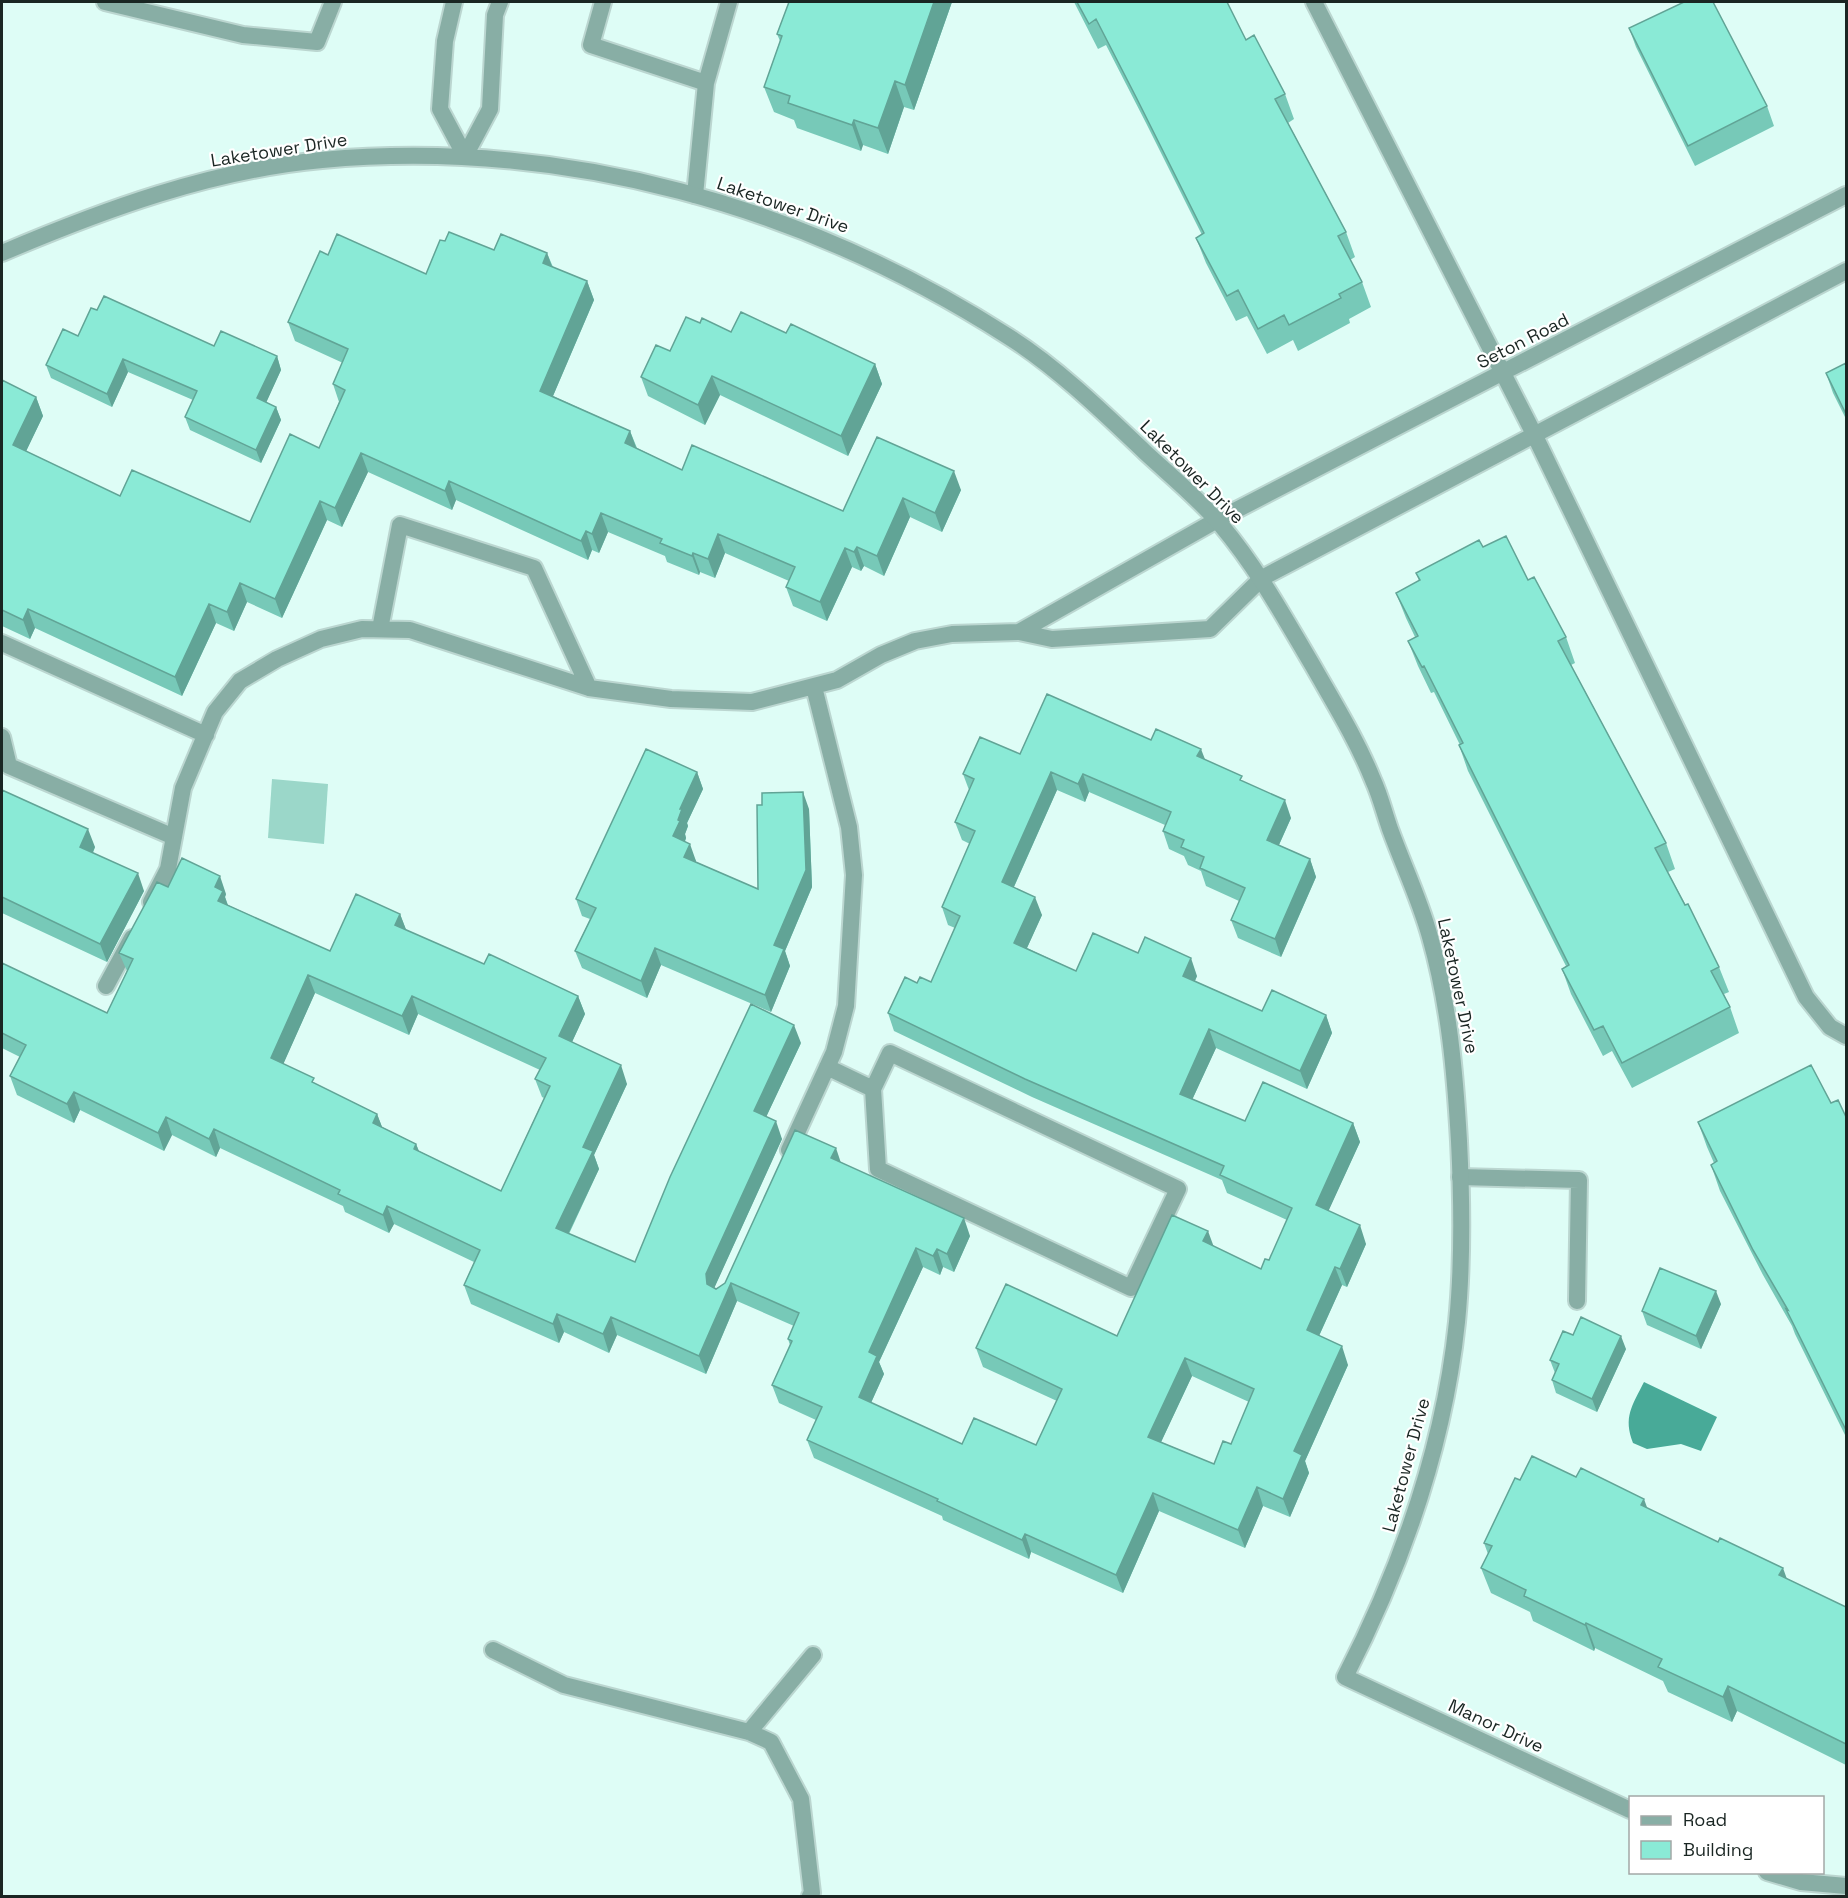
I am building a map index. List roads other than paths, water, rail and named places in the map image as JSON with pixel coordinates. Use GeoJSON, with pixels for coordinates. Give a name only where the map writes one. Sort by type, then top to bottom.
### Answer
{"type":"FeatureCollection","features":[{"type":"Feature","properties":{"kind":"street"},"geometry":{"type":"LineString","coordinates":[[105,2],[243,35],[317,42],[333,2]]}},
{"type":"Feature","properties":{"kind":"street"},"geometry":{"type":"LineString","coordinates":[[454,2],[445,41],[440,109],[465,156]]}},
{"type":"Feature","properties":{"kind":"street"},"geometry":{"type":"LineString","coordinates":[[465,156],[490,109],[495,15],[500,2]]}},
{"type":"Feature","properties":{"kind":"street"},"geometry":{"type":"LineString","coordinates":[[603,2],[591,45],[706,83]]}},
{"type":"Feature","properties":{"kind":"street"},"geometry":{"type":"LineString","coordinates":[[695,195],[706,83],[729,2]]}},
{"type":"Feature","properties":{"kind":"street"},"geometry":{"type":"LineString","coordinates":[[1314,2],[1534,434],[1806,997],[1830,1027],[1846,1036]]}},
{"type":"Feature","properties":{"kind":"street","name":"Laketower Drive"},"geometry":{"type":"LineString","coordinates":[[2,253],[62,227],[163,192],[238,173],[317,160],[406,155],[509,158],[599,173],[695,195],[784,222],[860,254],[1015,340],[1106,415],[1217,520],[1262,578],[1340,713],[1373,780],[1419,902],[1442,986],[1455,1067],[1461,1177],[1457,1322],[1443,1400],[1422,1487],[1402,1554],[1376,1615],[1345,1677]]}},
{"type":"Feature","properties":{"kind":"street","name":"Seton Road"},"geometry":{"type":"LineString","coordinates":[[1019,632],[1217,520],[1846,195]]}},
{"type":"Feature","properties":{"kind":"street"},"geometry":{"type":"LineString","coordinates":[[106,986],[168,869],[183,788],[215,711],[240,681],[277,659],[321,639],[362,629],[410,630],[589,688],[671,699],[752,702],[837,680],[915,641],[952,634],[1019,632],[1052,639],[1210,629],[1262,578],[1846,271]]}},
{"type":"Feature","properties":{"kind":"street"},"geometry":{"type":"LineString","coordinates":[[380,629],[400,525],[534,568],[589,688]]}},
{"type":"Feature","properties":{"kind":"street"},"geometry":{"type":"LineString","coordinates":[[2,643],[206,735]]}},
{"type":"Feature","properties":{"kind":"street"},"geometry":{"type":"LineString","coordinates":[[784,1161],[827,1067],[846,1006],[854,875],[849,827],[814,687]]}},
{"type":"Feature","properties":{"kind":"street"},"geometry":{"type":"LineString","coordinates":[[2,737],[9,766],[174,837]]}},
{"type":"Feature","properties":{"kind":"street"},"geometry":{"type":"LineString","coordinates":[[890,1053],[1178,1190],[1131,1288],[878,1169],[873,1089],[890,1053]]}},
{"type":"Feature","properties":{"kind":"street"},"geometry":{"type":"LineString","coordinates":[[827,1067],[873,1089]]}},
{"type":"Feature","properties":{"kind":"street"},"geometry":{"type":"LineString","coordinates":[[1461,1177],[1579,1180],[1577,1301]]}},
{"type":"Feature","properties":{"kind":"street"},"geometry":{"type":"LineString","coordinates":[[493,1650],[564,1685],[749,1732],[771,1742],[801,1799],[812,1893],[810,1896]]}},
{"type":"Feature","properties":{"kind":"street"},"geometry":{"type":"LineString","coordinates":[[749,1732],[813,1654]]}},
{"type":"Feature","properties":{"kind":"street","name":"Manor Drive"},"geometry":{"type":"LineString","coordinates":[[1345,1677],[1629,1810]]}},
{"type":"Feature","properties":{"kind":"street"},"geometry":{"type":"LineString","coordinates":[[1774,1874],[1801,1882],[1846,1886]]}}]}
